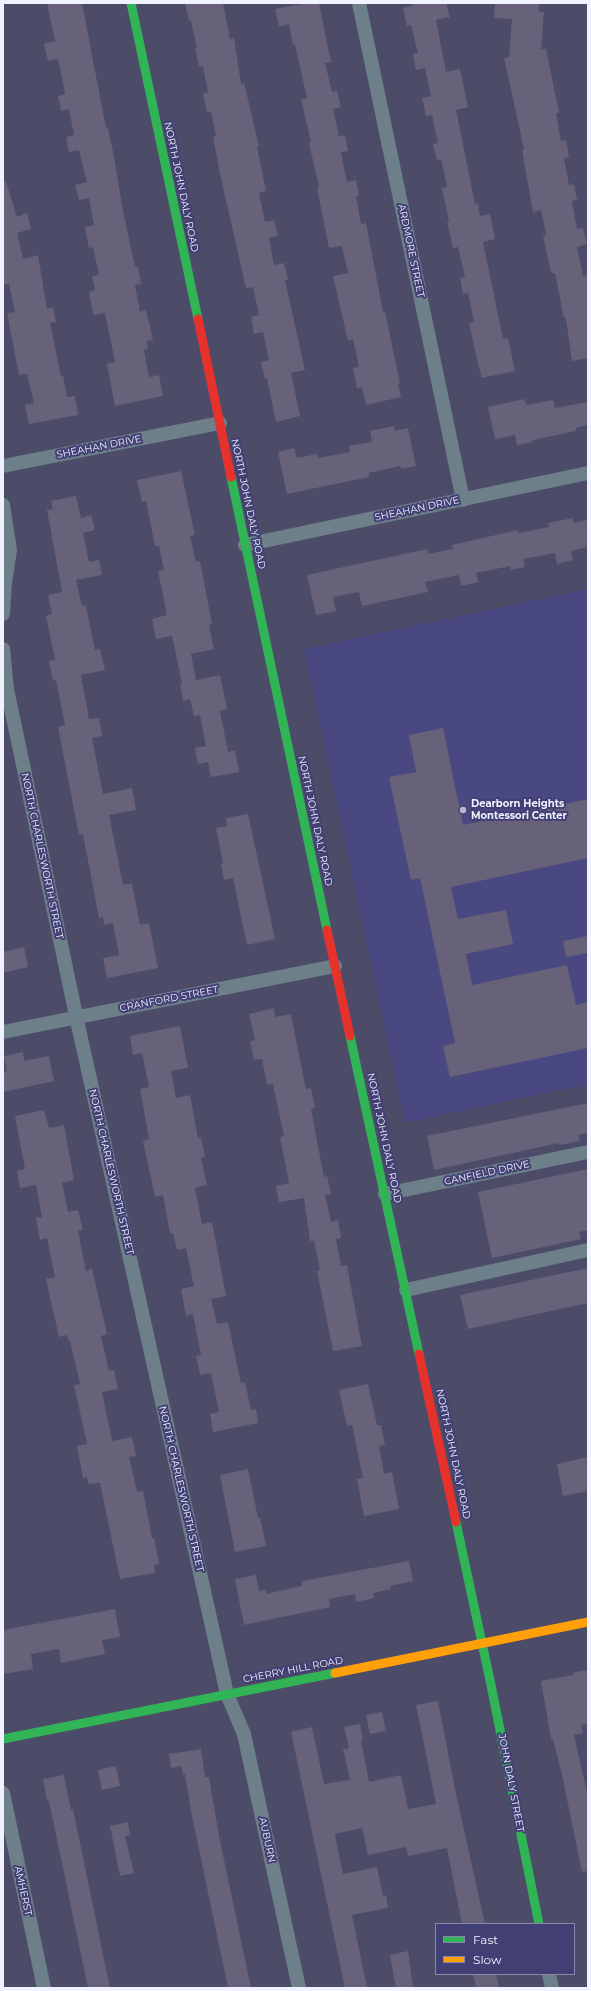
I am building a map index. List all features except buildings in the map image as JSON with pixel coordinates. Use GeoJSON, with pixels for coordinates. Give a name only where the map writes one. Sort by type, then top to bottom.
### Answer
{"type":"FeatureCollection","features":[{"type":"Feature","properties":{"kind":"street","name":"NORTH JOHN DALY ROAD"},"geometry":{"type":"LineString","coordinates":[[131,3],[335,966],[482,1643]]}},
{"type":"Feature","properties":{"kind":"street","name":"ARDMORE STREET"},"geometry":{"type":"LineString","coordinates":[[358,3],[462,500]]}},
{"type":"Feature","properties":{"kind":"street","name":"SHEAHAN DRIVE"},"geometry":{"type":"LineString","coordinates":[[3,466],[220,423]]}},
{"type":"Feature","properties":{"kind":"street","name":"SHEAHAN DRIVE"},"geometry":{"type":"LineString","coordinates":[[245,545],[588,473]]}},
{"type":"Feature","properties":{"kind":"street"},"geometry":{"type":"LineString","coordinates":[[3,505],[10,550],[3,614]]}},
{"type":"Feature","properties":{"kind":"street","name":"NORTH CHARLESWORTH STREET"},"geometry":{"type":"LineString","coordinates":[[3,649],[7,689],[76,1018],[227,1694]]}},
{"type":"Feature","properties":{"kind":"street","name":"CRANFORD STREET"},"geometry":{"type":"LineString","coordinates":[[3,1032],[335,966]]}},
{"type":"Feature","properties":{"kind":"street","name":"CANFIELD DRIVE"},"geometry":{"type":"LineString","coordinates":[[385,1194],[588,1152]]}},
{"type":"Feature","properties":{"kind":"street"},"geometry":{"type":"LineString","coordinates":[[406,1290],[588,1250]]}},
{"type":"Feature","properties":{"kind":"street","name":"CHERRY HILL ROAD"},"geometry":{"type":"LineString","coordinates":[[3,1739],[588,1622]]}},
{"type":"Feature","properties":{"kind":"street","name":"JOHN DALY STREET"},"geometry":{"type":"LineString","coordinates":[[482,1643],[539,1923]]}},
{"type":"Feature","properties":{"kind":"street","name":"AUBURN"},"geometry":{"type":"LineString","coordinates":[[227,1694],[244,1734],[299,1988]]}},
{"type":"Feature","properties":{"kind":"street","name":"AMHERST"},"geometry":{"type":"LineString","coordinates":[[3,1793],[44,1988]]}},
{"type":"Feature","properties":{"kind":"street"},"geometry":{"type":"LineString","coordinates":[[549,1975],[552,1988]]}},
{"type":"Feature","properties":{"kind":"shaded area","name":"Dearborn Heights Montessori Center"},"geometry":{"type":"Polygon","coordinates":[[[588,589],[588,1084],[405,1123],[304,649],[588,589]]]}},
{"type":"Feature","properties":{"kind":"traffic: fast"},"geometry":{"type":"LineString","coordinates":[[131,3],[198,319]]}},
{"type":"Feature","properties":{"kind":"traffic: fast"},"geometry":{"type":"LineString","coordinates":[[231,477],[327,930]]}},
{"type":"Feature","properties":{"kind":"traffic: fast"},"geometry":{"type":"LineString","coordinates":[[350,1036],[419,1354]]}},
{"type":"Feature","properties":{"kind":"traffic: fast"},"geometry":{"type":"LineString","coordinates":[[456,1522],[491,1685],[539,1923]]}},
{"type":"Feature","properties":{"kind":"traffic: fast"},"geometry":{"type":"LineString","coordinates":[[3,1739],[335,1673]]}},
{"type":"Feature","properties":{"kind":"traffic: slow"},"geometry":{"type":"LineString","coordinates":[[335,1673],[588,1622]]}},
{"type":"Feature","properties":{"kind":"traffic: jam"},"geometry":{"type":"LineString","coordinates":[[198,319],[231,477]]}},
{"type":"Feature","properties":{"kind":"traffic: jam"},"geometry":{"type":"LineString","coordinates":[[327,930],[350,1036]]}},
{"type":"Feature","properties":{"kind":"traffic: jam"},"geometry":{"type":"LineString","coordinates":[[419,1354],[456,1522]]}},
{"type":"Feature","properties":{"kind":"place","name":"Dearborn Heights Montessori Center"},"geometry":{"type":"Point","coordinates":[463,810]}}]}
